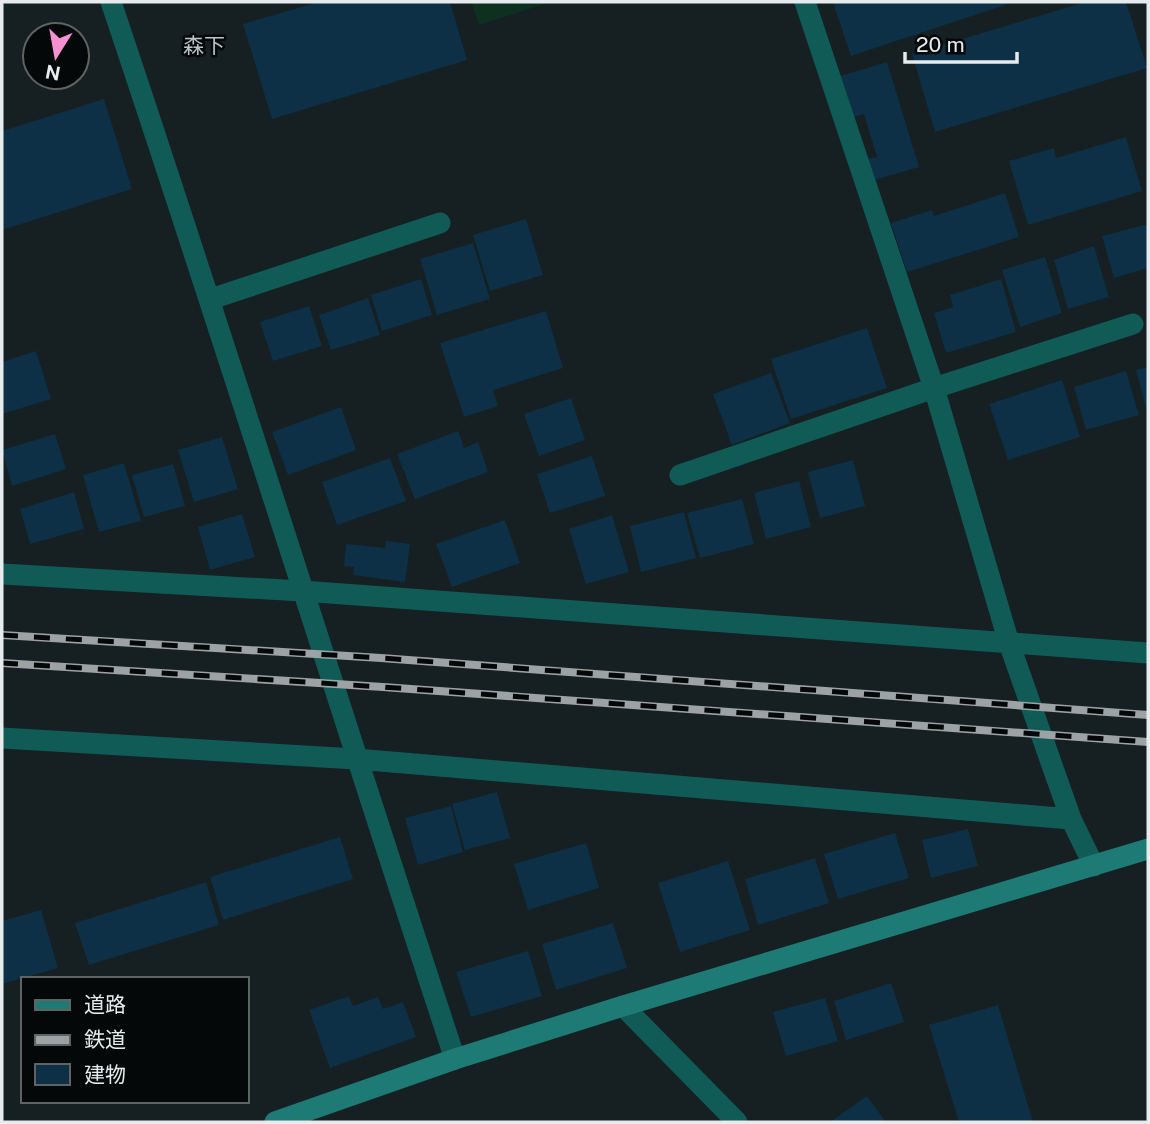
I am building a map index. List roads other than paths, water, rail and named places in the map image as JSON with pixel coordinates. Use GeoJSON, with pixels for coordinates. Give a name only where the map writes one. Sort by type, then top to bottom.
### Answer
{"type":"FeatureCollection","features":[{"type":"Feature","properties":{"kind":"street"},"geometry":{"type":"LineString","coordinates":[[111,2],[211,299],[356,760],[455,1059]]}},
{"type":"Feature","properties":{"kind":"street"},"geometry":{"type":"LineString","coordinates":[[805,2],[934,388],[1009,643],[1071,819],[1094,866]]}},
{"type":"Feature","properties":{"kind":"street"},"geometry":{"type":"LineString","coordinates":[[211,299],[440,223]]}},
{"type":"Feature","properties":{"kind":"street"},"geometry":{"type":"LineString","coordinates":[[680,475],[934,388],[1133,324]]}},
{"type":"Feature","properties":{"kind":"street"},"geometry":{"type":"LineString","coordinates":[[2,574],[302,591],[1148,653]]}},
{"type":"Feature","properties":{"kind":"street"},"geometry":{"type":"LineString","coordinates":[[2,737],[356,760],[1071,819]]}},
{"type":"Feature","properties":{"kind":"street"},"geometry":{"type":"LineString","coordinates":[[275,1122],[455,1059],[623,1006],[1148,849]]}},
{"type":"Feature","properties":{"kind":"street"},"geometry":{"type":"LineString","coordinates":[[623,1006],[737,1122]]}},
{"type":"Feature","properties":{"kind":"railway"},"geometry":{"type":"LineString","coordinates":[[2,635],[381,658],[1148,715]]}},
{"type":"Feature","properties":{"kind":"railway"},"geometry":{"type":"LineString","coordinates":[[2,663],[383,687],[1148,742]]}},
{"type":"Feature","properties":{"kind":"district","name":"森下"},"geometry":{"type":"Point","coordinates":[204,45]}}]}
